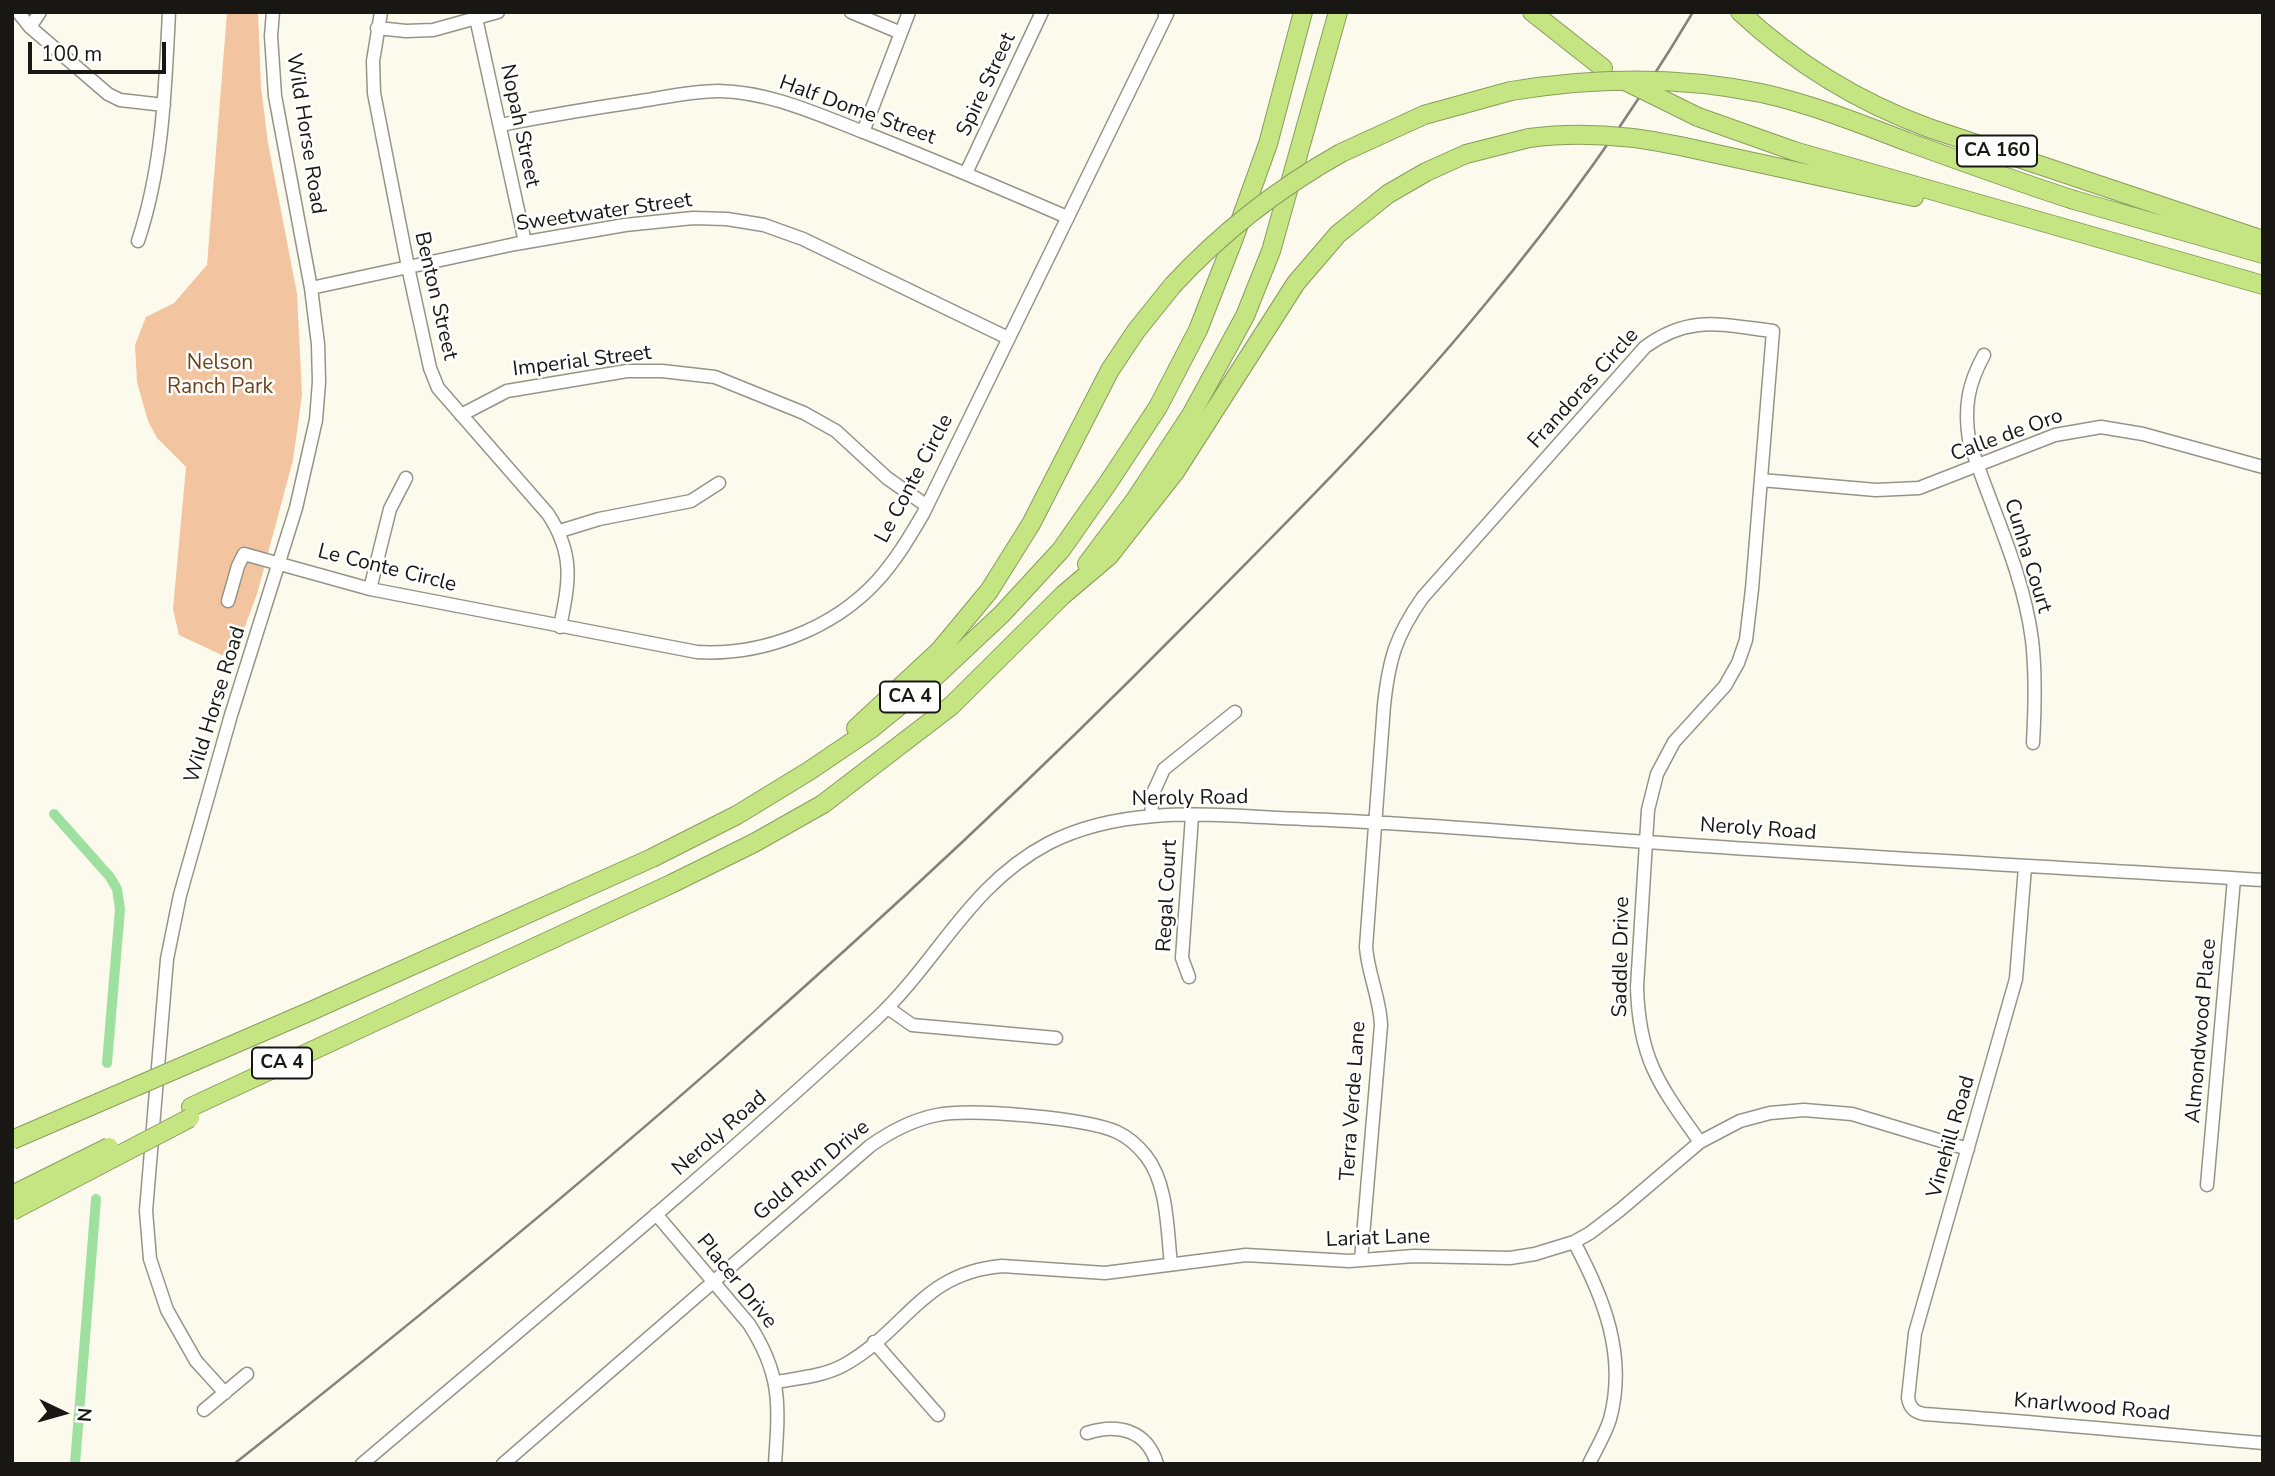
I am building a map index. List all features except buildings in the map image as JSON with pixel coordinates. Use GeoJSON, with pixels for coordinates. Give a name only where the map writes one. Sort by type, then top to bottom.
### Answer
{"type":"FeatureCollection","features":[{"type":"Feature","properties":{"kind":"highway","name":"CA 4"},"geometry":{"type":"LineString","coordinates":[[12,1140],[311,1011],[652,858],[737,815],[824,761],[871,729],[937,675],[1002,614],[1061,550],[1158,407],[1198,330],[1234,238],[1268,144],[1303,12]]}},
{"type":"Feature","properties":{"kind":"highway","name":"CA 4"},"geometry":{"type":"LineString","coordinates":[[12,1195],[190,1113],[329,1041],[375,1022],[754,843],[823,804],[951,706],[1063,595],[1135,500],[1184,426],[1245,316],[1271,251],[1338,12]]}},
{"type":"Feature","properties":{"kind":"highway","name":"CA 160"},"geometry":{"type":"LineString","coordinates":[[1532,12],[1603,68],[1698,117],[1794,151],[2263,285]]}},
{"type":"Feature","properties":{"kind":"highway","name":"CA 160"},"geometry":{"type":"LineString","coordinates":[[1746,18],[1792,56],[1835,85],[1905,119],[2263,240]]}},
{"type":"Feature","properties":{"kind":"highway"},"geometry":{"type":"LineString","coordinates":[[824,761],[883,701],[940,650],[989,591],[1031,524],[1110,370],[1136,331],[1173,285],[1210,247],[1294,180],[1340,153],[1424,116],[1511,91],[1576,82],[1642,80],[1706,84],[1761,94],[1841,117],[2074,200],[2263,254]]}},
{"type":"Feature","properties":{"kind":"highway"},"geometry":{"type":"LineString","coordinates":[[1063,595],[1109,556],[1154,500],[1203,431],[1296,283],[1338,234],[1379,200],[1426,172],[1487,148],[1529,138],[1605,134],[1680,146],[2051,226]]}},
{"type":"Feature","properties":{"kind":"highway"},"geometry":{"type":"LineString","coordinates":[[12,1211],[190,1113]]}},
{"type":"Feature","properties":{"kind":"street"},"geometry":{"type":"LineString","coordinates":[[18,12],[30,27],[108,94],[120,100],[164,105]]}},
{"type":"Feature","properties":{"kind":"street"},"geometry":{"type":"LineString","coordinates":[[138,241],[151,203],[158,165],[169,12]]}},
{"type":"Feature","properties":{"kind":"street","name":"Wild Horse Road"},"geometry":{"type":"LineString","coordinates":[[225,1393],[196,1361],[167,1310],[150,1259],[146,1211],[167,959],[180,895],[231,715],[296,508],[316,420],[318,344],[311,288],[275,96],[272,12]]}},
{"type":"Feature","properties":{"kind":"street","name":"Benton Street"},"geometry":{"type":"LineString","coordinates":[[381,12],[372,77],[430,368],[438,388],[560,531],[569,569],[569,584],[560,627]]}},
{"type":"Feature","properties":{"kind":"street"},"geometry":{"type":"LineString","coordinates":[[377,28],[419,32],[498,12]]}},
{"type":"Feature","properties":{"kind":"street"},"geometry":{"type":"LineString","coordinates":[[851,12],[901,33]]}},
{"type":"Feature","properties":{"kind":"street"},"geometry":{"type":"LineString","coordinates":[[863,132],[909,12]]}},
{"type":"Feature","properties":{"kind":"street","name":"Spire Street"},"geometry":{"type":"LineString","coordinates":[[966,173],[1042,12]]}},
{"type":"Feature","properties":{"kind":"street"},"geometry":{"type":"LineString","coordinates":[[30,27],[44,13]]}},
{"type":"Feature","properties":{"kind":"street","name":"Le Conte Circle"},"geometry":{"type":"LineString","coordinates":[[228,601],[244,554],[370,589],[697,652],[740,651],[794,637],[822,622],[853,602],[876,582],[901,551],[927,506],[1165,13]]}},
{"type":"Feature","properties":{"kind":"street","name":"Nopah Street"},"geometry":{"type":"LineString","coordinates":[[476,18],[525,242]]}},
{"type":"Feature","properties":{"kind":"street","name":"Half Dome Street"},"geometry":{"type":"LineString","coordinates":[[499,125],[688,94],[718,91],[746,94],[778,100],[863,132],[1067,217]]}},
{"type":"Feature","properties":{"kind":"street","name":"Sweetwater Street"},"geometry":{"type":"LineString","coordinates":[[311,288],[525,242],[625,225],[693,218],[727,219],[764,225],[848,259],[1008,338]]}},
{"type":"Feature","properties":{"kind":"street","name":"Frandoras Circle"},"geometry":{"type":"LineString","coordinates":[[1377,821],[1387,673],[1399,635],[1423,597],[1645,347],[1660,336],[1688,325],[1773,331],[1746,640],[1738,663],[1725,686],[1674,742],[1665,757],[1649,804],[1646,842]]}},
{"type":"Feature","properties":{"kind":"street","name":"Cunha Court"},"geometry":{"type":"LineString","coordinates":[[1983,355],[1974,373],[1966,402],[1969,440],[2013,562],[2026,610],[2035,673],[2033,743]]}},
{"type":"Feature","properties":{"kind":"street","name":"Imperial Street"},"geometry":{"type":"LineString","coordinates":[[461,415],[506,391],[627,371],[662,371],[715,377],[804,413],[836,431],[887,478],[927,506]]}},
{"type":"Feature","properties":{"kind":"street","name":"Calle de Oro"},"geometry":{"type":"LineString","coordinates":[[1761,480],[1906,490],[1935,484],[2055,435],[2101,427],[2143,434],[2263,467]]}},
{"type":"Feature","properties":{"kind":"street"},"geometry":{"type":"LineString","coordinates":[[370,589],[390,509],[406,478]]}},
{"type":"Feature","properties":{"kind":"street"},"geometry":{"type":"LineString","coordinates":[[560,531],[599,519],[691,501],[719,483]]}},
{"type":"Feature","properties":{"kind":"street"},"geometry":{"type":"LineString","coordinates":[[1151,816],[1153,793],[1164,769],[1235,712]]}},
{"type":"Feature","properties":{"kind":"street","name":"Neroly Road"},"geometry":{"type":"LineString","coordinates":[[362,1464],[792,1097],[888,1008],[979,895],[1016,864],[1053,841],[1083,828],[1132,817],[1151,816],[1377,821],[1646,842],[2263,880]]}},
{"type":"Feature","properties":{"kind":"street","name":"Regal Court"},"geometry":{"type":"LineString","coordinates":[[1189,977],[1182,958],[1192,816]]}},
{"type":"Feature","properties":{"kind":"street","name":"Terra Verde Lane"},"geometry":{"type":"LineString","coordinates":[[1361,1260],[1381,1025],[1366,947],[1377,821]]}},
{"type":"Feature","properties":{"kind":"street","name":"Saddle Drive"},"geometry":{"type":"LineString","coordinates":[[1646,842],[1637,987],[1638,1016],[1647,1057],[1657,1079],[1700,1142]]}},
{"type":"Feature","properties":{"kind":"street","name":"Vinehill Road"},"geometry":{"type":"LineString","coordinates":[[1918,1413],[1912,1409],[1908,1398],[1915,1333],[2016,979],[2025,867]]}},
{"type":"Feature","properties":{"kind":"street","name":"Almondwood Place"},"geometry":{"type":"LineString","coordinates":[[2207,1185],[2234,879]]}},
{"type":"Feature","properties":{"kind":"street"},"geometry":{"type":"LineString","coordinates":[[888,1008],[912,1025],[1056,1038]]}},
{"type":"Feature","properties":{"kind":"street","name":"Lariat Lane"},"geometry":{"type":"LineString","coordinates":[[776,1382],[827,1372],[852,1360],[936,1288],[970,1271],[1003,1266],[1105,1273],[1246,1255],[1325,1261],[1414,1256],[1510,1258],[1535,1254],[1574,1242],[1620,1210],[1700,1142],[1740,1121],[1770,1113],[1804,1110],[1852,1114],[1968,1149]]}},
{"type":"Feature","properties":{"kind":"street","name":"Gold Run Drive"},"geometry":{"type":"LineString","coordinates":[[503,1464],[870,1146],[887,1133],[923,1118],[957,1112],[1090,1124],[1120,1133],[1133,1142],[1156,1173],[1162,1193],[1171,1264]]}},
{"type":"Feature","properties":{"kind":"street","name":"Placer Drive"},"geometry":{"type":"LineString","coordinates":[[656,1214],[762,1343],[776,1382],[778,1419],[775,1464]]}},
{"type":"Feature","properties":{"kind":"street"},"geometry":{"type":"LineString","coordinates":[[1574,1242],[1602,1300],[1610,1324],[1616,1370],[1615,1395],[1609,1422],[1589,1464]]}},
{"type":"Feature","properties":{"kind":"street"},"geometry":{"type":"LineString","coordinates":[[874,1342],[938,1415]]}},
{"type":"Feature","properties":{"kind":"street"},"geometry":{"type":"LineString","coordinates":[[204,1410],[247,1374]]}},
{"type":"Feature","properties":{"kind":"street","name":"Knarlwood Road"},"geometry":{"type":"LineString","coordinates":[[1918,1413],[2082,1425],[2263,1443]]}},
{"type":"Feature","properties":{"kind":"street"},"geometry":{"type":"LineString","coordinates":[[1087,1433],[1105,1427],[1130,1432],[1149,1448],[1157,1464]]}},
{"type":"Feature","properties":{"kind":"green space","name":"Nelson Ranch Park"},"geometry":{"type":"Polygon","coordinates":[[[227,12],[258,12],[261,87],[268,143],[297,294],[302,395],[293,460],[257,594],[245,626],[233,641],[226,657],[179,635],[173,609],[186,467],[157,438],[148,421],[137,382],[135,345],[146,317],[174,303],[207,265],[227,12]]]}},
{"type":"Feature","properties":{"kind":"waterway"},"geometry":{"type":"LineString","coordinates":[[54,814],[110,877],[117,889],[120,909],[107,1063]]}},
{"type":"Feature","properties":{"kind":"waterway"},"geometry":{"type":"LineString","coordinates":[[75,1464],[96,1199]]}},
{"type":"Feature","properties":{"kind":"railway"},"geometry":{"type":"LineString","coordinates":[[234,1464],[481,1265],[722,1060],[957,847],[1072,738],[1299,510],[1447,350],[1539,237],[1594,164],[1693,12]]}}]}
